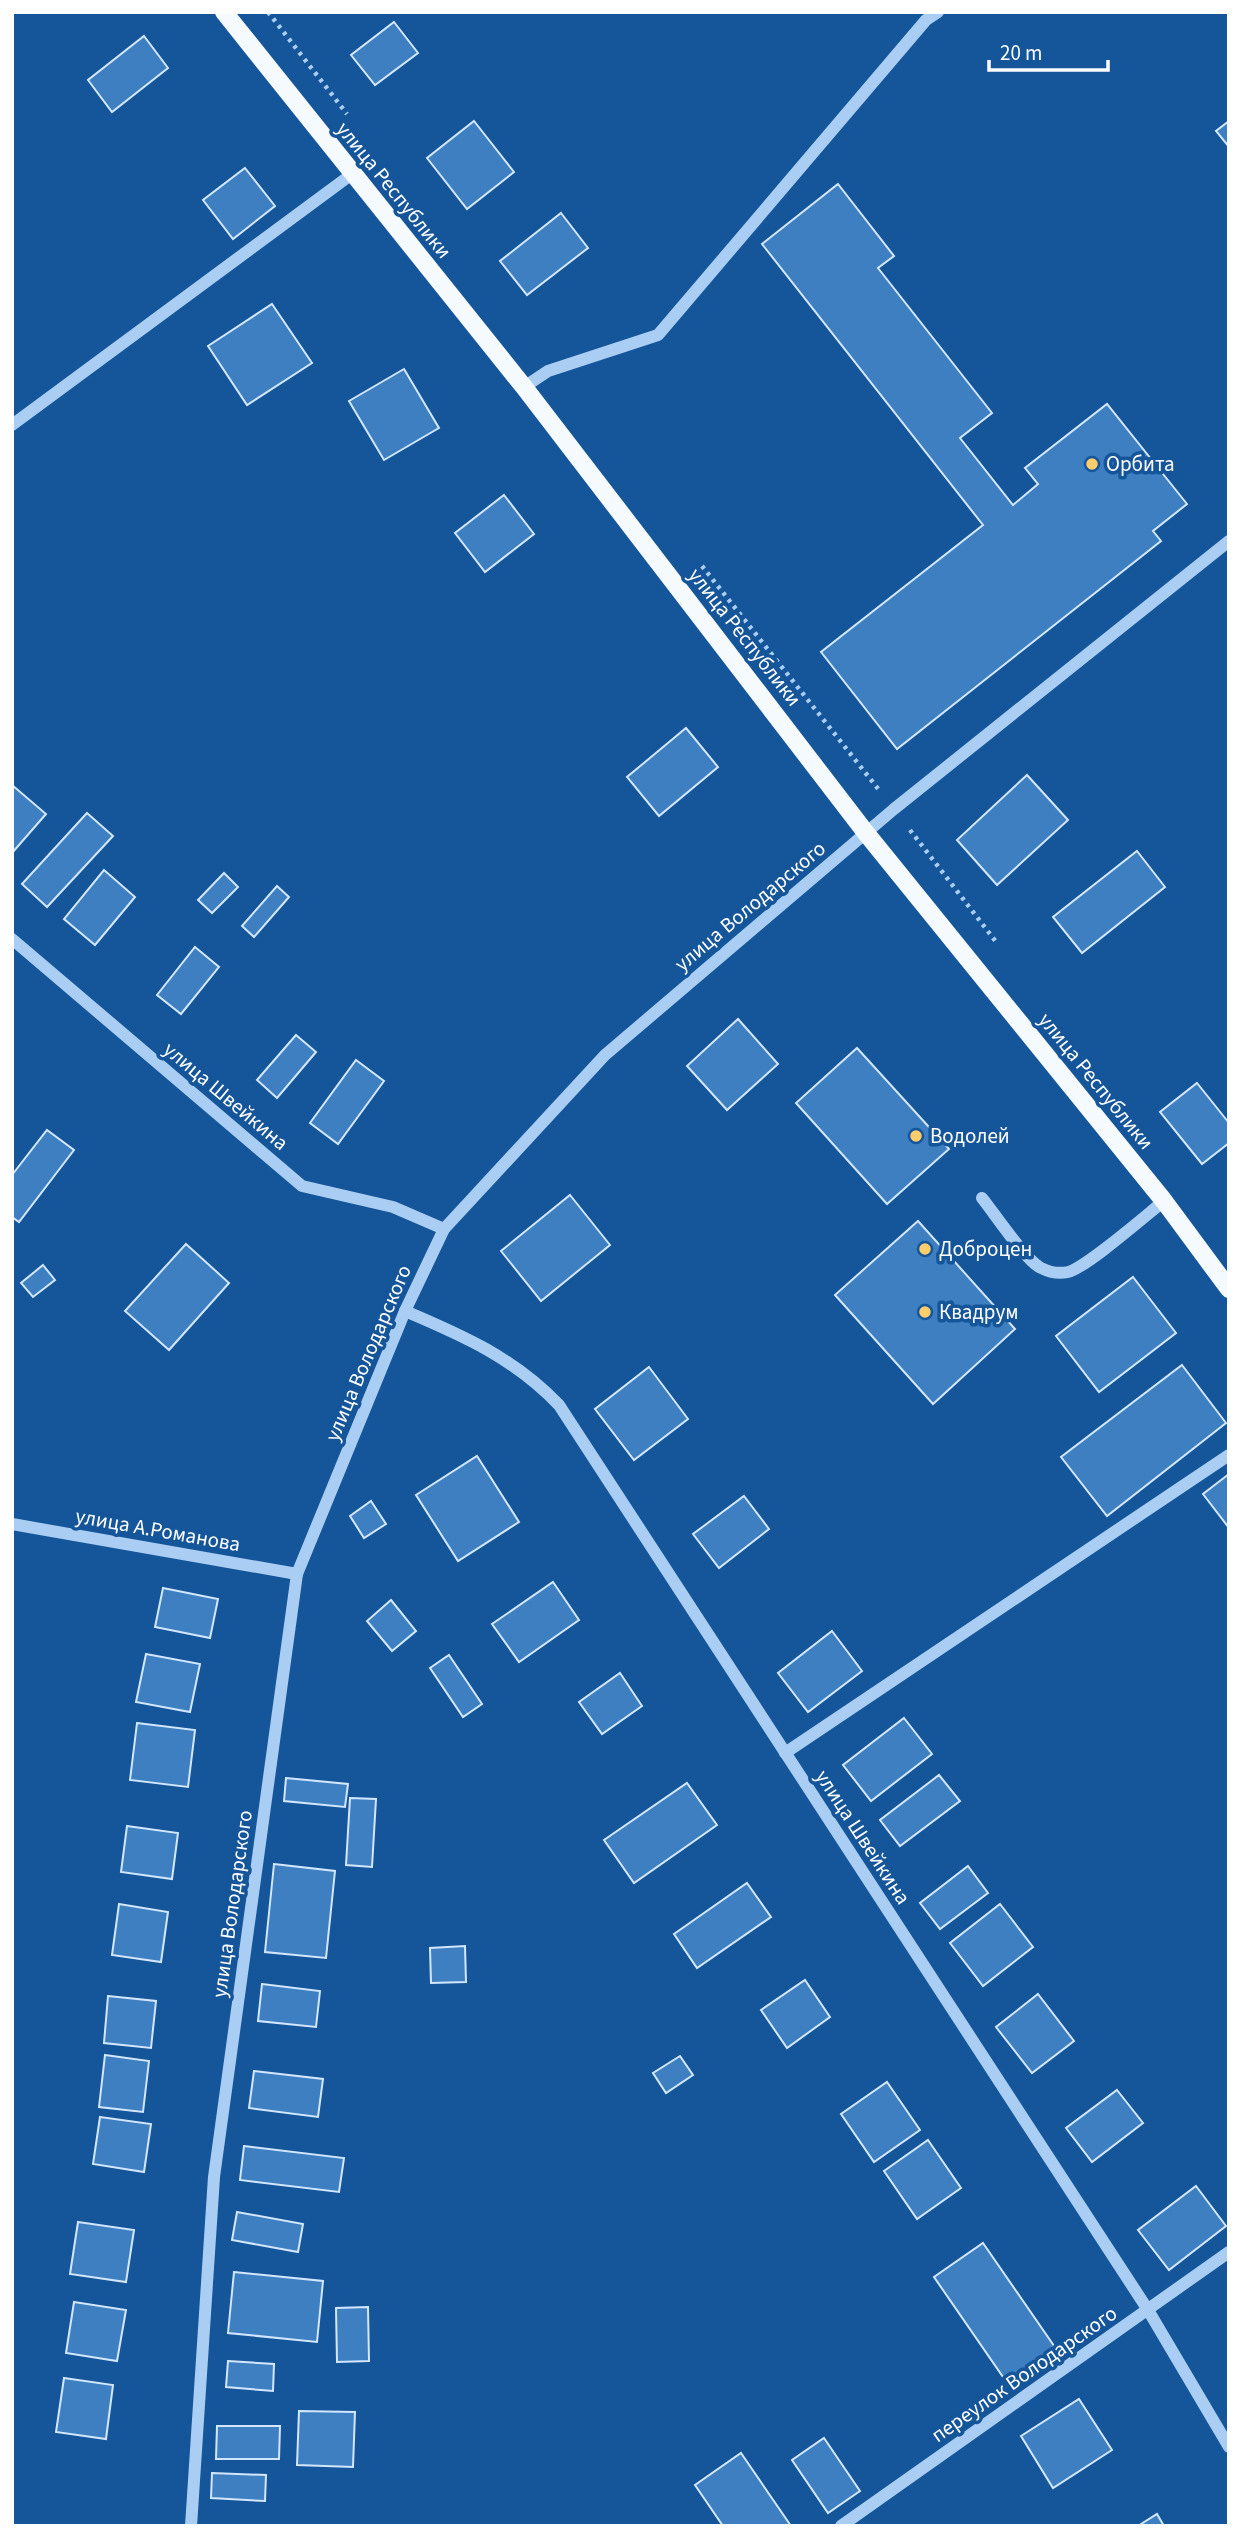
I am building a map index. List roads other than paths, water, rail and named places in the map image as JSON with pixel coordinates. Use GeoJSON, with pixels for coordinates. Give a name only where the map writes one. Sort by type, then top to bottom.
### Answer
{"type":"FeatureCollection","features":[{"type":"Feature","properties":{"kind":"main road","name":"улица Республики"},"geometry":{"type":"LineString","coordinates":[[224,12],[524,387],[866,833],[1164,1201],[1229,1289]]}},
{"type":"Feature","properties":{"kind":"street"},"geometry":{"type":"LineString","coordinates":[[524,387],[548,371],[658,335],[926,20],[938,12]]}},
{"type":"Feature","properties":{"kind":"street"},"geometry":{"type":"LineString","coordinates":[[12,425],[352,174]]}},
{"type":"Feature","properties":{"kind":"street","name":"улица Володарского"},"geometry":{"type":"LineString","coordinates":[[191,2526],[214,2176],[298,1574],[405,1311],[444,1229],[605,1055],[866,833],[1229,541]]}},
{"type":"Feature","properties":{"kind":"street","name":"улица Швейкина"},"geometry":{"type":"LineString","coordinates":[[12,939],[302,1186],[393,1207],[444,1229]]}},
{"type":"Feature","properties":{"kind":"street"},"geometry":{"type":"LineString","coordinates":[[982,1198],[1030,1258],[1040,1268],[1055,1273],[1069,1272],[1084,1263],[1164,1201]]}},
{"type":"Feature","properties":{"kind":"street","name":"улица Швейкина"},"geometry":{"type":"LineString","coordinates":[[405,1311],[494,1353],[538,1383],[559,1405],[1148,2310],[1229,2447]]}},
{"type":"Feature","properties":{"kind":"street"},"geometry":{"type":"LineString","coordinates":[[785,1753],[1229,1455]]}},
{"type":"Feature","properties":{"kind":"street","name":"улица А.Романова"},"geometry":{"type":"LineString","coordinates":[[12,1524],[298,1574]]}},
{"type":"Feature","properties":{"kind":"street","name":"переулок Володарского"},"geometry":{"type":"LineString","coordinates":[[841,2526],[1229,2252]]}},
{"type":"Feature","properties":{"kind":"place","name":"Орбита"},"geometry":{"type":"Point","coordinates":[1092,464]}},
{"type":"Feature","properties":{"kind":"place","name":"Водолей"},"geometry":{"type":"Point","coordinates":[916,1136]}},
{"type":"Feature","properties":{"kind":"place","name":"Доброцен"},"geometry":{"type":"Point","coordinates":[925,1249]}},
{"type":"Feature","properties":{"kind":"place","name":"Квадрум"},"geometry":{"type":"Point","coordinates":[925,1312]}}]}
